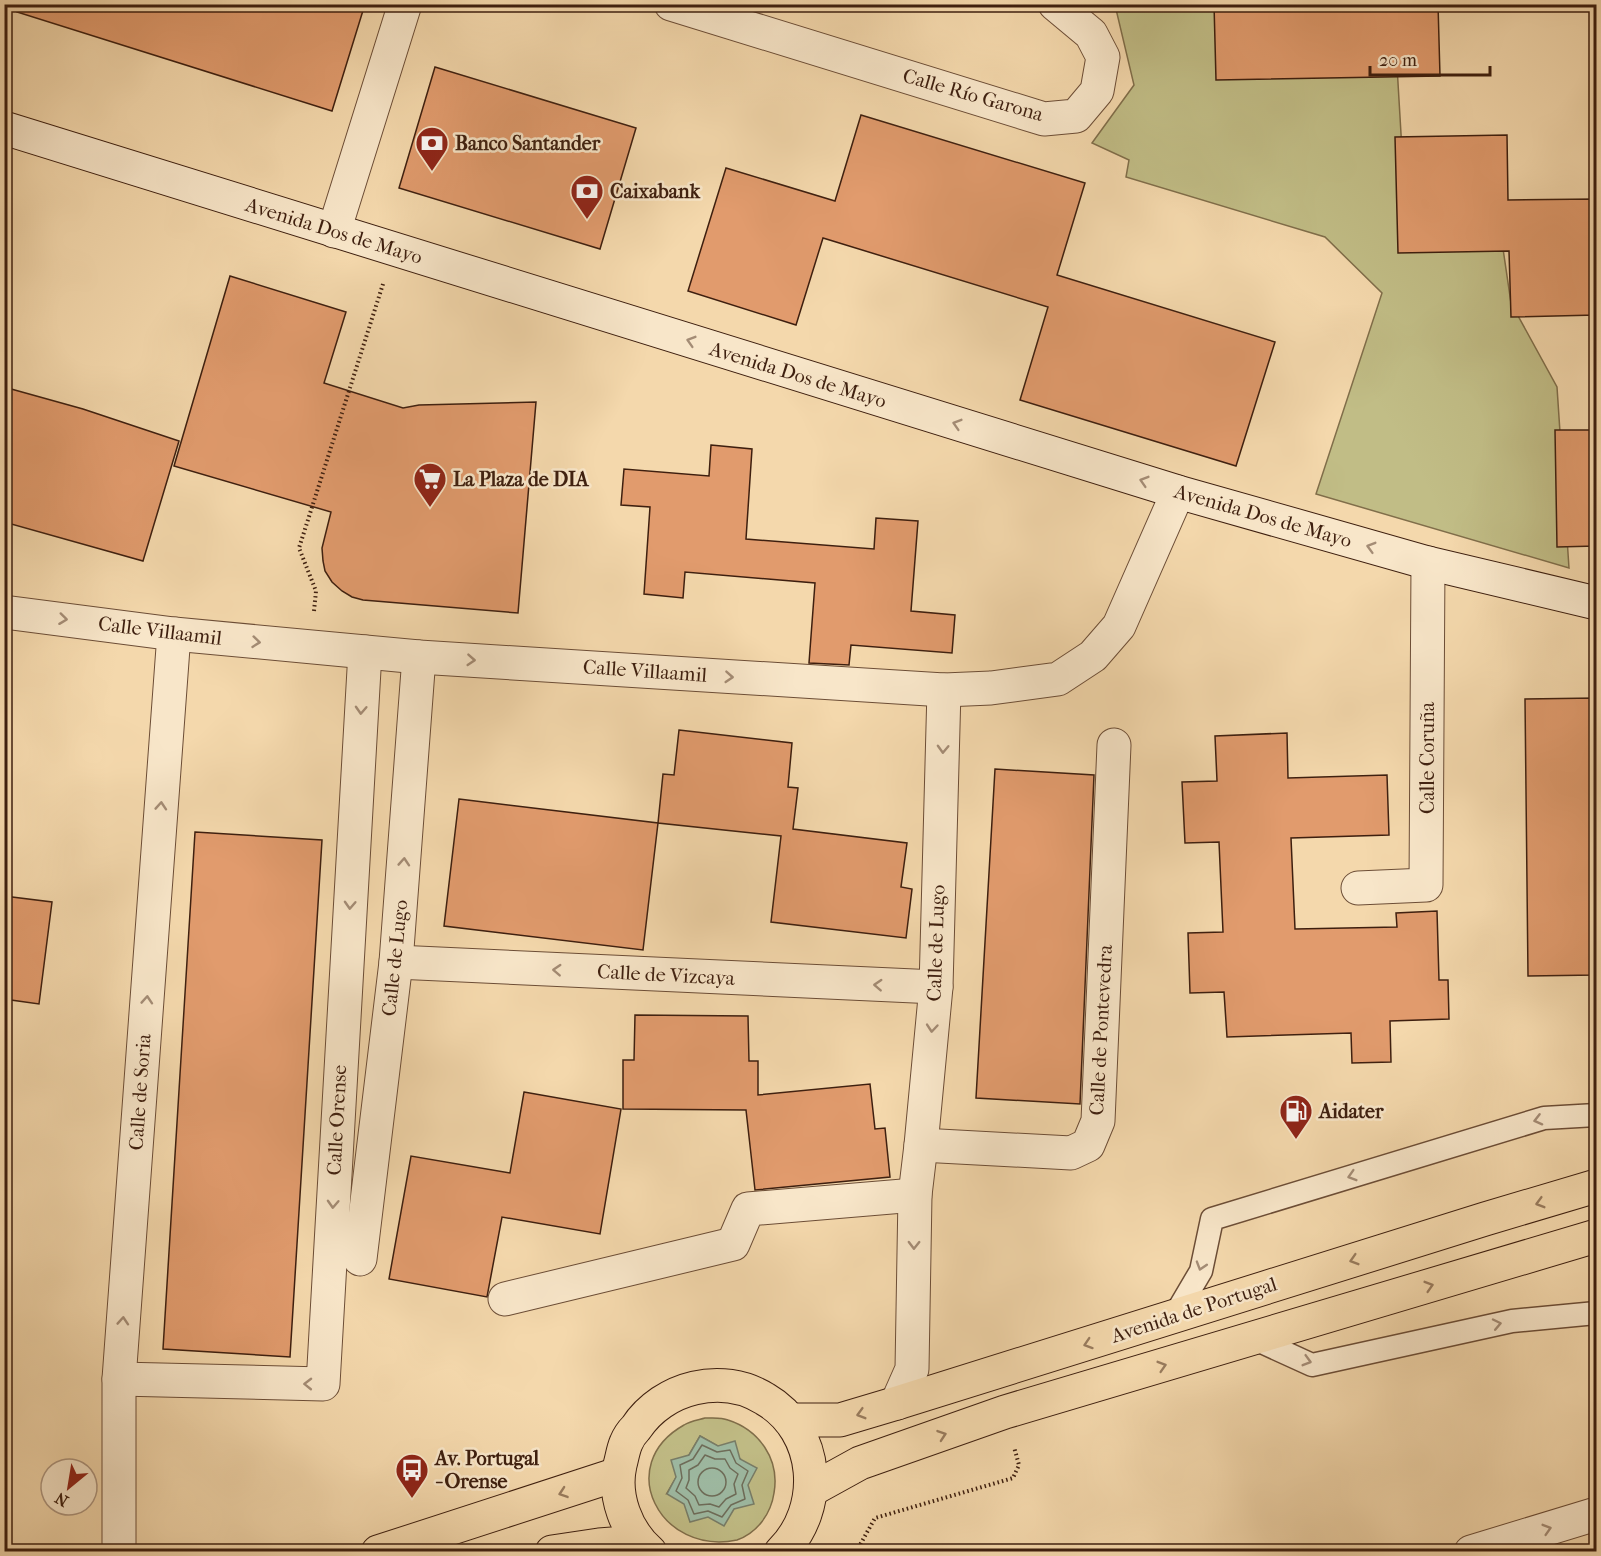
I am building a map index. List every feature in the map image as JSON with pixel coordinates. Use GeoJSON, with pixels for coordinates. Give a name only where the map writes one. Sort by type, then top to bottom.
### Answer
{"type":"FeatureCollection","features":[{"type":"Feature","properties":{"kind":"main road","name":"Avenida de Portugal"},"geometry":{"type":"LineString","coordinates":[[790,1420],[840,1420],[1596,1186]]}},
{"type":"Feature","properties":{"kind":"main road"},"geometry":{"type":"LineString","coordinates":[[812,1490],[860,1463],[1005,1412],[1596,1236]]}},
{"type":"Feature","properties":{"kind":"main road"},"geometry":{"type":"LineString","coordinates":[[644,1547],[627,1521],[619,1498],[618,1474],[626,1442],[644,1415],[670,1395],[701,1386],[734,1387],[765,1398],[790,1420],[803,1441],[811,1465],[812,1490],[806,1517],[792,1541],[781,1551]]}},
{"type":"Feature","properties":{"kind":"main road"},"geometry":{"type":"LineString","coordinates":[[378,1551],[618,1474]]}},
{"type":"Feature","properties":{"kind":"main road"},"geometry":{"type":"LineString","coordinates":[[552,1551],[590,1546],[644,1547]]}},
{"type":"Feature","properties":{"kind":"street"},"geometry":{"type":"LineString","coordinates":[[334,231],[405,4]]}},
{"type":"Feature","properties":{"kind":"street","name":"Calle Río Garona"},"geometry":{"type":"LineString","coordinates":[[671,4],[741,15],[1044,119],[1076,116],[1098,91],[1103,57],[1091,34],[1056,4]]}},
{"type":"Feature","properties":{"kind":"street","name":"Avenida Dos de Mayo"},"geometry":{"type":"LineString","coordinates":[[4,128],[1178,492],[1428,563],[1596,603]]}},
{"type":"Feature","properties":{"kind":"street","name":"Calle Villaamil"},"geometry":{"type":"LineString","coordinates":[[4,612],[174,634],[420,657],[944,690],[991,688],[1058,679],[1093,656],[1119,626],[1178,492]]}},
{"type":"Feature","properties":{"kind":"street","name":"Calle Coruña"},"geometry":{"type":"LineString","coordinates":[[1358,888],[1426,885],[1428,563]]}},
{"type":"Feature","properties":{"kind":"street","name":"Calle de Soria"},"geometry":{"type":"LineString","coordinates":[[119,1551],[119,1379],[174,634]]}},
{"type":"Feature","properties":{"kind":"street","name":"Calle Orense"},"geometry":{"type":"LineString","coordinates":[[119,1379],[323,1384],[365,651]]}},
{"type":"Feature","properties":{"kind":"street","name":"Calle de Lugo"},"geometry":{"type":"LineString","coordinates":[[360,1259],[396,962],[420,657]]}},
{"type":"Feature","properties":{"kind":"street","name":"Calle de Lugo"},"geometry":{"type":"LineString","coordinates":[[897,1403],[912,1369],[915,1195],[936,987],[944,690]]}},
{"type":"Feature","properties":{"kind":"street","name":"Calle de Pontevedra"},"geometry":{"type":"LineString","coordinates":[[921,1145],[1071,1153],[1088,1145],[1098,1121],[1114,745]]}},
{"type":"Feature","properties":{"kind":"street","name":"Calle de Vizcaya"},"geometry":{"type":"LineString","coordinates":[[396,962],[936,987]]}},
{"type":"Feature","properties":{"kind":"street"},"geometry":{"type":"LineString","coordinates":[[505,1299],[733,1244],[748,1209],[915,1195]]}},
{"type":"Feature","properties":{"kind":"street"},"geometry":{"type":"LineString","coordinates":[[1471,1551],[1596,1514]]}},
{"type":"Feature","properties":{"kind":"lane"},"geometry":{"type":"LineString","coordinates":[[1175,1315],[1201,1271],[1212,1219],[1544,1118],[1596,1115]]}},
{"type":"Feature","properties":{"kind":"lane"},"geometry":{"type":"LineString","coordinates":[[1253,1338],[1312,1365],[1512,1321],[1596,1313]]}},
{"type":"Feature","properties":{"kind":"path"},"geometry":{"type":"LineString","coordinates":[[311,648],[316,591],[299,548],[394,249]]}},
{"type":"Feature","properties":{"kind":"shaded area"},"geometry":{"type":"Polygon","coordinates":[[[1115,5],[1214,5],[1397,66],[1407,235],[1501,235],[1511,303],[1557,387],[1569,568],[1316,494],[1382,293],[1325,237],[1126,177],[1129,160],[1092,143],[1134,85],[1115,5]]]}},
{"type":"Feature","properties":{"kind":"shaded area"},"geometry":{"type":"Polygon","coordinates":[[[705,1418],[725,1419],[749,1431],[765,1447],[774,1469],[774,1493],[770,1508],[757,1528],[737,1540],[710,1541],[686,1534],[668,1521],[655,1504],[649,1483],[652,1462],[663,1442],[684,1425],[705,1418]],[[700,1436],[667,1493],[740,1459],[700,1436]]]}},
{"type":"Feature","properties":{"kind":"water"},"geometry":{"type":"Polygon","coordinates":[[[700,1436],[718,1446],[735,1441],[740,1459],[757,1468],[748,1485],[754,1504],[734,1509],[724,1526],[708,1517],[690,1522],[684,1504],[667,1494],[676,1477],[671,1460],[689,1455],[700,1436]]]}},
{"type":"Feature","properties":{"kind":"building"},"geometry":{"type":"Polygon","coordinates":[[[18,4],[365,4],[332,111],[17,12],[18,4]]]}},
{"type":"Feature","properties":{"kind":"building"},"geometry":{"type":"Polygon","coordinates":[[[1214,4],[1438,4],[1440,76],[1216,80],[1214,4]]]}},
{"type":"Feature","properties":{"kind":"building"},"geometry":{"type":"Polygon","coordinates":[[[435,67],[636,128],[600,249],[399,188],[435,67]]]}},
{"type":"Feature","properties":{"kind":"building"},"geometry":{"type":"Polygon","coordinates":[[[861,115],[1085,183],[1057,275],[1275,342],[1236,466],[1020,400],[1048,307],[823,238],[796,325],[688,291],[726,168],[835,201],[861,115]]]}},
{"type":"Feature","properties":{"kind":"building"},"geometry":{"type":"Polygon","coordinates":[[[1507,135],[1508,200],[1596,199],[1596,315],[1511,317],[1509,251],[1398,253],[1395,137],[1507,135]]]}},
{"type":"Feature","properties":{"kind":"building"},"geometry":{"type":"Polygon","coordinates":[[[230,276],[346,312],[324,383],[403,408],[419,405],[536,402],[518,613],[363,600],[352,597],[332,582],[325,571],[322,548],[331,512],[174,466],[230,276]]]}},
{"type":"Feature","properties":{"kind":"building"},"geometry":{"type":"Polygon","coordinates":[[[4,387],[83,409],[179,441],[143,561],[4,522],[4,387]]]}},
{"type":"Feature","properties":{"kind":"building"},"geometry":{"type":"Polygon","coordinates":[[[1555,430],[1596,430],[1596,546],[1557,547],[1555,430]]]}},
{"type":"Feature","properties":{"kind":"building"},"geometry":{"type":"Polygon","coordinates":[[[711,445],[752,449],[746,539],[874,549],[876,518],[918,521],[911,611],[955,615],[952,653],[851,645],[849,665],[809,663],[815,583],[685,572],[683,598],[644,594],[650,507],[621,505],[624,469],[709,476],[711,445]]]}},
{"type":"Feature","properties":{"kind":"building"},"geometry":{"type":"Polygon","coordinates":[[[1596,698],[1596,975],[1528,976],[1525,699],[1596,698]]]}},
{"type":"Feature","properties":{"kind":"building"},"geometry":{"type":"Polygon","coordinates":[[[679,730],[792,743],[788,787],[798,788],[793,829],[907,843],[901,887],[912,889],[906,938],[771,922],[781,836],[658,823],[663,774],[674,775],[679,730]]]}},
{"type":"Feature","properties":{"kind":"building"},"geometry":{"type":"Polygon","coordinates":[[[1287,733],[1288,778],[1387,775],[1389,835],[1291,838],[1295,929],[1397,927],[1396,913],[1437,911],[1439,980],[1448,980],[1449,1019],[1390,1021],[1391,1062],[1352,1063],[1351,1033],[1227,1037],[1224,992],[1190,993],[1188,933],[1223,932],[1219,842],[1185,843],[1182,782],[1217,781],[1215,736],[1287,733]]]}},
{"type":"Feature","properties":{"kind":"building"},"geometry":{"type":"Polygon","coordinates":[[[995,769],[1094,775],[1080,1104],[976,1098],[995,769]]]}},
{"type":"Feature","properties":{"kind":"building"},"geometry":{"type":"Polygon","coordinates":[[[459,799],[658,823],[643,950],[444,926],[459,799]]]}},
{"type":"Feature","properties":{"kind":"building"},"geometry":{"type":"Polygon","coordinates":[[[195,832],[322,840],[290,1357],[163,1349],[195,832]]]}},
{"type":"Feature","properties":{"kind":"building"},"geometry":{"type":"Polygon","coordinates":[[[4,896],[52,902],[39,1004],[4,999],[4,896]]]}},
{"type":"Feature","properties":{"kind":"building"},"geometry":{"type":"Polygon","coordinates":[[[635,1015],[748,1016],[749,1061],[758,1061],[758,1095],[870,1084],[875,1129],[885,1128],[890,1177],[755,1190],[746,1110],[623,1109],[623,1060],[634,1060],[635,1015]]]}},
{"type":"Feature","properties":{"kind":"building"},"geometry":{"type":"Polygon","coordinates":[[[524,1092],[621,1109],[600,1234],[502,1217],[487,1297],[389,1279],[411,1156],[510,1173],[524,1092]]]}},
{"type":"Feature","properties":{"kind":"place","name":"Banco Santander"},"geometry":{"type":"Point","coordinates":[432,172]}},
{"type":"Feature","properties":{"kind":"place","name":"Caixabank"},"geometry":{"type":"Point","coordinates":[587,220]}},
{"type":"Feature","properties":{"kind":"place","name":"La Plaza de DIA"},"geometry":{"type":"Point","coordinates":[430,508]}},
{"type":"Feature","properties":{"kind":"place","name":"Aidater"},"geometry":{"type":"Point","coordinates":[1296,1140]}},
{"type":"Feature","properties":{"kind":"place","name":"Av. Portugal - Orense"},"geometry":{"type":"Point","coordinates":[412,1499]}}]}
